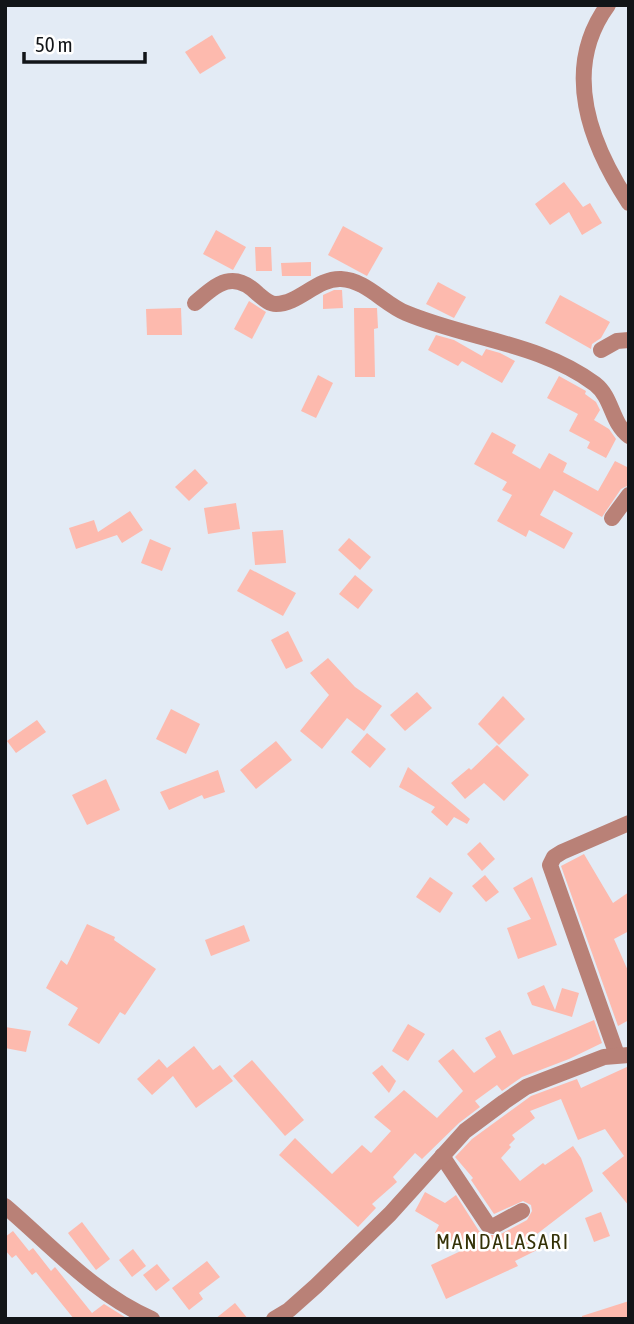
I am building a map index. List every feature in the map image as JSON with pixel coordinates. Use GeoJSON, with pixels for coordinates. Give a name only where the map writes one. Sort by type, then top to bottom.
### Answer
{"type":"FeatureCollection","features":[{"type":"Feature","properties":{"kind":"street"},"geometry":{"type":"LineString","coordinates":[[608,5],[589,44],[584,76],[586,115],[603,160],[629,203]]}},
{"type":"Feature","properties":{"kind":"street"},"geometry":{"type":"LineString","coordinates":[[195,303],[226,281],[238,280],[250,286],[264,300],[275,304],[287,301],[322,283],[341,279],[363,286],[402,312],[534,352],[571,369],[604,391],[621,430],[629,436]]}},
{"type":"Feature","properties":{"kind":"street"},"geometry":{"type":"LineString","coordinates":[[601,350],[617,341],[629,340]]}},
{"type":"Feature","properties":{"kind":"street"},"geometry":{"type":"LineString","coordinates":[[612,518],[629,495]]}},
{"type":"Feature","properties":{"kind":"street"},"geometry":{"type":"LineString","coordinates":[[274,1319],[289,1310],[390,1214],[465,1131],[526,1087],[604,1057],[623,1055],[550,865],[554,857],[562,852],[629,823]]}},
{"type":"Feature","properties":{"kind":"street"},"geometry":{"type":"LineString","coordinates":[[442,1156],[488,1225],[494,1226],[522,1211]]}},
{"type":"Feature","properties":{"kind":"street"},"geometry":{"type":"LineString","coordinates":[[5,1206],[61,1259],[102,1289],[152,1319]]}},
{"type":"Feature","properties":{"kind":"building"},"geometry":{"type":"Polygon","coordinates":[[[212,35],[226,58],[200,74],[185,52],[212,35]]]}},
{"type":"Feature","properties":{"kind":"building"},"geometry":{"type":"Polygon","coordinates":[[[564,182],[583,207],[590,203],[602,223],[582,235],[569,212],[550,225],[535,204],[564,182]]]}},
{"type":"Feature","properties":{"kind":"building"},"geometry":{"type":"Polygon","coordinates":[[[343,226],[383,248],[367,276],[328,255],[343,226]]]}},
{"type":"Feature","properties":{"kind":"building"},"geometry":{"type":"Polygon","coordinates":[[[216,230],[246,247],[233,270],[203,254],[216,230]]]}},
{"type":"Feature","properties":{"kind":"building"},"geometry":{"type":"Polygon","coordinates":[[[255,247],[271,247],[272,271],[256,271],[255,247]]]}},
{"type":"Feature","properties":{"kind":"building"},"geometry":{"type":"Polygon","coordinates":[[[311,262],[311,276],[282,276],[281,263],[311,262]]]}},
{"type":"Feature","properties":{"kind":"building"},"geometry":{"type":"Polygon","coordinates":[[[438,282],[466,297],[454,318],[426,304],[438,282]]]}},
{"type":"Feature","properties":{"kind":"building"},"geometry":{"type":"Polygon","coordinates":[[[342,290],[343,308],[323,309],[323,295],[342,290]]]}},
{"type":"Feature","properties":{"kind":"building"},"geometry":{"type":"Polygon","coordinates":[[[560,295],[610,322],[591,349],[545,323],[560,295]]]}},
{"type":"Feature","properties":{"kind":"building"},"geometry":{"type":"Polygon","coordinates":[[[249,301],[266,312],[252,339],[234,329],[249,301]]]}},
{"type":"Feature","properties":{"kind":"building"},"geometry":{"type":"Polygon","coordinates":[[[181,308],[182,335],[147,335],[146,309],[181,308]]]}},
{"type":"Feature","properties":{"kind":"building"},"geometry":{"type":"Polygon","coordinates":[[[354,308],[377,308],[378,328],[374,329],[375,377],[355,377],[354,308]]]}},
{"type":"Feature","properties":{"kind":"building"},"geometry":{"type":"Polygon","coordinates":[[[436,335],[454,340],[482,356],[486,349],[515,361],[502,383],[462,361],[458,366],[428,350],[436,335]]]}},
{"type":"Feature","properties":{"kind":"building"},"geometry":{"type":"Polygon","coordinates":[[[318,375],[333,383],[316,418],[301,411],[318,375]]]}},
{"type":"Feature","properties":{"kind":"building"},"geometry":{"type":"Polygon","coordinates":[[[559,376],[586,391],[585,394],[596,402],[600,410],[594,420],[609,429],[616,439],[606,458],[587,448],[590,442],[569,431],[578,414],[547,398],[559,376]]]}},
{"type":"Feature","properties":{"kind":"building"},"geometry":{"type":"Polygon","coordinates":[[[492,432],[516,445],[512,453],[540,469],[549,453],[567,463],[563,472],[598,491],[615,461],[629,468],[629,485],[621,489],[602,517],[554,490],[540,515],[573,533],[564,549],[529,530],[526,537],[497,521],[512,495],[502,490],[507,482],[474,464],[492,432]]]}},
{"type":"Feature","properties":{"kind":"building"},"geometry":{"type":"Polygon","coordinates":[[[195,469],[208,483],[189,501],[175,487],[195,469]]]}},
{"type":"Feature","properties":{"kind":"building"},"geometry":{"type":"Polygon","coordinates":[[[236,503],[240,529],[208,534],[204,508],[236,503]]]}},
{"type":"Feature","properties":{"kind":"building"},"geometry":{"type":"Polygon","coordinates":[[[130,511],[143,530],[122,543],[117,535],[76,549],[69,528],[94,520],[98,532],[130,511]]]}},
{"type":"Feature","properties":{"kind":"building"},"geometry":{"type":"Polygon","coordinates":[[[283,530],[286,563],[255,565],[252,532],[283,530]]]}},
{"type":"Feature","properties":{"kind":"building"},"geometry":{"type":"Polygon","coordinates":[[[349,538],[371,557],[360,570],[338,550],[349,538]]]}},
{"type":"Feature","properties":{"kind":"building"},"geometry":{"type":"Polygon","coordinates":[[[150,539],[171,548],[162,571],[141,563],[150,539]]]}},
{"type":"Feature","properties":{"kind":"building"},"geometry":{"type":"Polygon","coordinates":[[[250,569],[296,593],[283,616],[237,591],[250,569]]]}},
{"type":"Feature","properties":{"kind":"building"},"geometry":{"type":"Polygon","coordinates":[[[355,575],[373,590],[358,609],[339,594],[355,575]]]}},
{"type":"Feature","properties":{"kind":"building"},"geometry":{"type":"Polygon","coordinates":[[[288,631],[303,661],[286,669],[271,640],[288,631]]]}},
{"type":"Feature","properties":{"kind":"building"},"geometry":{"type":"Polygon","coordinates":[[[328,658],[355,687],[382,706],[364,731],[347,718],[322,749],[300,731],[329,695],[310,673],[328,658]]]}},
{"type":"Feature","properties":{"kind":"building"},"geometry":{"type":"Polygon","coordinates":[[[417,692],[432,708],[405,731],[390,715],[417,692]]]}},
{"type":"Feature","properties":{"kind":"building"},"geometry":{"type":"Polygon","coordinates":[[[503,696],[525,719],[499,745],[478,724],[503,696]]]}},
{"type":"Feature","properties":{"kind":"building"},"geometry":{"type":"Polygon","coordinates":[[[171,709],[200,724],[186,754],[156,739],[171,709]]]}},
{"type":"Feature","properties":{"kind":"building"},"geometry":{"type":"Polygon","coordinates":[[[37,720],[46,732],[16,753],[7,741],[37,720]]]}},
{"type":"Feature","properties":{"kind":"building"},"geometry":{"type":"Polygon","coordinates":[[[367,733],[386,749],[370,768],[351,752],[367,733]]]}},
{"type":"Feature","properties":{"kind":"building"},"geometry":{"type":"Polygon","coordinates":[[[276,741],[292,760],[256,789],[240,770],[276,741]]]}},
{"type":"Feature","properties":{"kind":"building"},"geometry":{"type":"Polygon","coordinates":[[[497,745],[529,775],[504,801],[484,783],[465,799],[451,783],[469,768],[471,770],[497,745]]]}},
{"type":"Feature","properties":{"kind":"building"},"geometry":{"type":"Polygon","coordinates":[[[408,767],[470,819],[467,824],[454,817],[447,826],[431,812],[435,807],[399,787],[408,767]]]}},
{"type":"Feature","properties":{"kind":"building"},"geometry":{"type":"Polygon","coordinates":[[[218,770],[225,792],[204,799],[202,795],[169,810],[160,792],[218,770]]]}},
{"type":"Feature","properties":{"kind":"building"},"geometry":{"type":"Polygon","coordinates":[[[106,779],[120,810],[87,825],[72,795],[106,779]]]}},
{"type":"Feature","properties":{"kind":"building"},"geometry":{"type":"Polygon","coordinates":[[[480,842],[495,859],[482,871],[467,854],[480,842]]]}},
{"type":"Feature","properties":{"kind":"building"},"geometry":{"type":"Polygon","coordinates":[[[584,854],[613,903],[629,892],[629,931],[614,939],[629,973],[629,1020],[618,1026],[561,866],[584,854]]]}},
{"type":"Feature","properties":{"kind":"building"},"geometry":{"type":"Polygon","coordinates":[[[485,875],[499,892],[486,902],[472,886],[485,875]]]}},
{"type":"Feature","properties":{"kind":"building"},"geometry":{"type":"Polygon","coordinates":[[[430,877],[453,893],[440,913],[416,897],[430,877]]]}},
{"type":"Feature","properties":{"kind":"building"},"geometry":{"type":"Polygon","coordinates":[[[532,877],[557,945],[518,959],[507,928],[531,919],[513,888],[532,877]]]}},
{"type":"Feature","properties":{"kind":"building"},"geometry":{"type":"Polygon","coordinates":[[[87,924],[115,937],[114,940],[156,969],[125,1015],[120,1012],[99,1044],[68,1025],[78,1008],[46,988],[61,960],[67,965],[87,924]]]}},
{"type":"Feature","properties":{"kind":"building"},"geometry":{"type":"Polygon","coordinates":[[[244,925],[250,941],[211,956],[205,940],[244,925]]]}},
{"type":"Feature","properties":{"kind":"building"},"geometry":{"type":"Polygon","coordinates":[[[544,985],[555,1010],[562,988],[579,993],[572,1017],[532,1005],[527,993],[544,985]]]}},
{"type":"Feature","properties":{"kind":"building"},"geometry":{"type":"Polygon","coordinates":[[[594,1020],[602,1043],[522,1077],[502,1091],[497,1085],[475,1101],[480,1107],[459,1123],[422,1159],[415,1153],[393,1177],[397,1182],[372,1204],[376,1208],[358,1227],[279,1155],[295,1138],[332,1174],[362,1145],[371,1153],[391,1131],[374,1117],[404,1090],[437,1118],[463,1091],[438,1061],[453,1049],[474,1073],[496,1057],[485,1038],[500,1030],[513,1055],[594,1020]]]}},
{"type":"Feature","properties":{"kind":"building"},"geometry":{"type":"Polygon","coordinates":[[[408,1024],[425,1034],[408,1061],[392,1051],[408,1024]]]}},
{"type":"Feature","properties":{"kind":"building"},"geometry":{"type":"Polygon","coordinates":[[[5,1027],[31,1031],[26,1052],[5,1048],[5,1027]]]}},
{"type":"Feature","properties":{"kind":"building"},"geometry":{"type":"Polygon","coordinates":[[[194,1046],[213,1070],[220,1065],[233,1081],[196,1108],[173,1076],[152,1095],[137,1079],[159,1059],[167,1068],[194,1046]]]}},
{"type":"Feature","properties":{"kind":"building"},"geometry":{"type":"Polygon","coordinates":[[[252,1060],[304,1120],[285,1136],[233,1076],[252,1060]]]}},
{"type":"Feature","properties":{"kind":"building"},"geometry":{"type":"Polygon","coordinates":[[[382,1065],[396,1081],[389,1093],[372,1073],[382,1065]]]}},
{"type":"Feature","properties":{"kind":"building"},"geometry":{"type":"Polygon","coordinates":[[[629,1066],[629,1206],[602,1173],[624,1156],[605,1129],[578,1140],[561,1099],[530,1111],[535,1118],[512,1135],[515,1139],[501,1158],[520,1181],[543,1163],[545,1165],[573,1146],[581,1158],[593,1191],[533,1237],[539,1249],[515,1261],[518,1266],[446,1299],[431,1265],[465,1249],[435,1233],[439,1225],[415,1211],[425,1192],[445,1203],[456,1195],[479,1231],[486,1235],[499,1235],[527,1220],[532,1211],[531,1205],[523,1201],[494,1214],[471,1180],[473,1178],[455,1157],[472,1139],[531,1096],[577,1079],[581,1088],[629,1066]]]}},
{"type":"Feature","properties":{"kind":"building"},"geometry":{"type":"Polygon","coordinates":[[[601,1212],[610,1236],[594,1242],[585,1218],[601,1212]]]}},
{"type":"Feature","properties":{"kind":"building"},"geometry":{"type":"Polygon","coordinates":[[[82,1222],[110,1259],[96,1270],[68,1233],[82,1222]]]}},
{"type":"Feature","properties":{"kind":"building"},"geometry":{"type":"Polygon","coordinates":[[[13,1231],[29,1251],[33,1248],[51,1271],[55,1267],[92,1313],[104,1304],[128,1319],[74,1319],[36,1272],[32,1275],[16,1255],[12,1258],[5,1250],[5,1237],[13,1231]]]}},
{"type":"Feature","properties":{"kind":"building"},"geometry":{"type":"Polygon","coordinates":[[[133,1249],[146,1266],[132,1277],[119,1260],[133,1249]]]}},
{"type":"Feature","properties":{"kind":"building"},"geometry":{"type":"Polygon","coordinates":[[[207,1261],[220,1277],[199,1293],[203,1299],[189,1310],[172,1288],[207,1261]]]}},
{"type":"Feature","properties":{"kind":"building"},"geometry":{"type":"Polygon","coordinates":[[[157,1264],[170,1280],[156,1291],[143,1275],[157,1264]]]}},
{"type":"Feature","properties":{"kind":"building"},"geometry":{"type":"Polygon","coordinates":[[[629,1301],[629,1319],[582,1319],[582,1316],[629,1301]]]}},
{"type":"Feature","properties":{"kind":"building"},"geometry":{"type":"Polygon","coordinates":[[[235,1303],[248,1319],[215,1319],[235,1303]]]}},
{"type":"Feature","properties":{"kind":"district","name":"MANDALASARI"},"geometry":{"type":"Point","coordinates":[503,1242]}}]}
